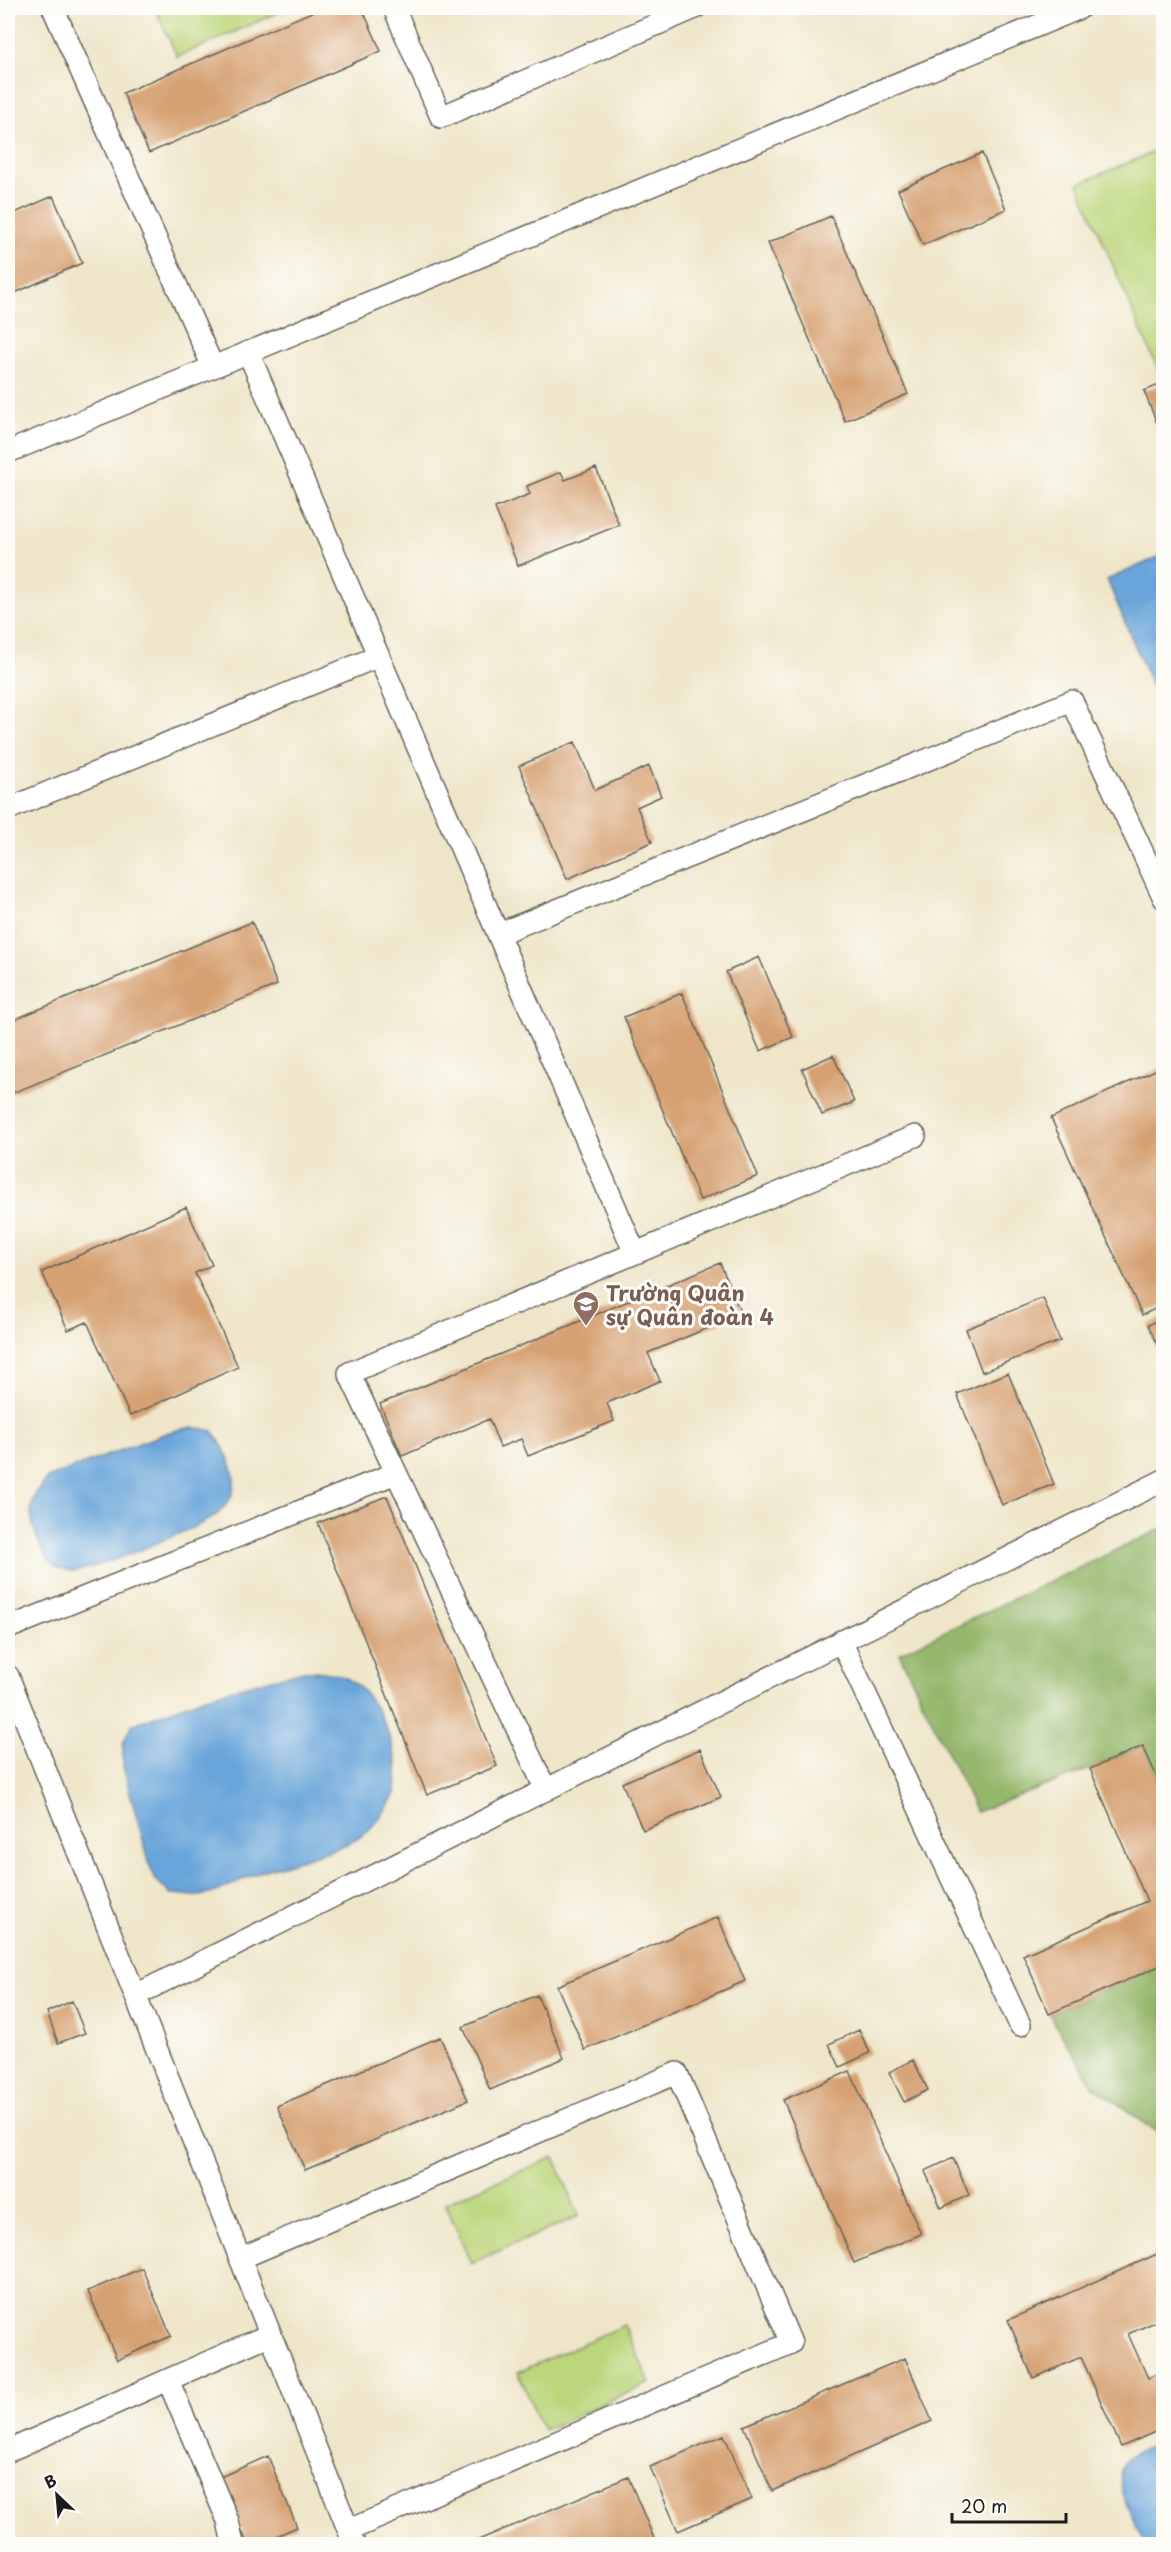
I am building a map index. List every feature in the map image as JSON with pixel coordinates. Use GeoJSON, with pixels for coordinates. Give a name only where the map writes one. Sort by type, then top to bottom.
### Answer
{"type":"FeatureCollection","features":[{"type":"Feature","properties":{"kind":"lane"},"geometry":{"type":"LineString","coordinates":[[53,8],[213,367]]}},
{"type":"Feature","properties":{"kind":"lane"},"geometry":{"type":"LineString","coordinates":[[394,8],[441,117],[695,8]]}},
{"type":"Feature","properties":{"kind":"lane"},"geometry":{"type":"LineString","coordinates":[[8,452],[1080,8]]}},
{"type":"Feature","properties":{"kind":"lane"},"geometry":{"type":"LineString","coordinates":[[248,352],[635,1253]]}},
{"type":"Feature","properties":{"kind":"lane"},"geometry":{"type":"LineString","coordinates":[[8,809],[379,656]]}},
{"type":"Feature","properties":{"kind":"lane"},"geometry":{"type":"LineString","coordinates":[[498,934],[1072,701],[1163,895]]}},
{"type":"Feature","properties":{"kind":"lane"},"geometry":{"type":"LineString","coordinates":[[546,1790],[349,1373],[915,1136]]}},
{"type":"Feature","properties":{"kind":"lane"},"geometry":{"type":"LineString","coordinates":[[8,1628],[396,1473]]}},
{"type":"Feature","properties":{"kind":"lane"},"geometry":{"type":"LineString","coordinates":[[136,1995],[1164,1480]]}},
{"type":"Feature","properties":{"kind":"lane"},"geometry":{"type":"LineString","coordinates":[[841,1641],[1020,2025]]}},
{"type":"Feature","properties":{"kind":"lane"},"geometry":{"type":"LineString","coordinates":[[8,1676],[351,2537],[792,2343],[677,2073],[241,2258]]}},
{"type":"Feature","properties":{"kind":"lane"},"geometry":{"type":"LineString","coordinates":[[8,2451],[271,2334]]}},
{"type":"Feature","properties":{"kind":"lane"},"geometry":{"type":"LineString","coordinates":[[168,2380],[228,2521],[233,2544]]}},
{"type":"Feature","properties":{"kind":"green space"},"geometry":{"type":"Polygon","coordinates":[[[155,8],[283,8],[284,10],[177,57],[155,8]]]}},
{"type":"Feature","properties":{"kind":"green space"},"geometry":{"type":"Polygon","coordinates":[[[1163,148],[1164,370],[1159,372],[1078,184],[1163,148]]]}},
{"type":"Feature","properties":{"kind":"green space"},"geometry":{"type":"Polygon","coordinates":[[[1163,1528],[1163,1793],[1143,1746],[1090,1769],[976,1812],[899,1653],[1163,1528]]]}},
{"type":"Feature","properties":{"kind":"green space"},"geometry":{"type":"Polygon","coordinates":[[[1163,1964],[1163,2136],[1094,2087],[1049,2014],[1163,1964]]]}},
{"type":"Feature","properties":{"kind":"green space"},"geometry":{"type":"Polygon","coordinates":[[[554,2157],[579,2216],[471,2263],[445,2203],[554,2157]]]}},
{"type":"Feature","properties":{"kind":"green space"},"geometry":{"type":"Polygon","coordinates":[[[624,2325],[650,2383],[543,2430],[518,2372],[624,2325]]]}},
{"type":"Feature","properties":{"kind":"water"},"geometry":{"type":"Polygon","coordinates":[[[1163,555],[1164,706],[1161,707],[1107,580],[1163,555]]]}},
{"type":"Feature","properties":{"kind":"water"},"geometry":{"type":"Polygon","coordinates":[[[192,1427],[213,1431],[230,1461],[234,1478],[232,1495],[215,1516],[168,1538],[85,1569],[74,1571],[61,1569],[49,1560],[36,1535],[31,1510],[34,1497],[47,1478],[169,1432],[192,1427]]]}},
{"type":"Feature","properties":{"kind":"water"},"geometry":{"type":"Polygon","coordinates":[[[304,1671],[327,1672],[348,1679],[359,1687],[370,1700],[388,1733],[394,1752],[397,1786],[389,1804],[365,1833],[337,1848],[257,1873],[213,1893],[198,1896],[170,1894],[153,1876],[123,1767],[123,1744],[131,1725],[217,1693],[304,1671]]]}},
{"type":"Feature","properties":{"kind":"water"},"geometry":{"type":"Polygon","coordinates":[[[1163,2440],[1163,2544],[1145,2544],[1122,2490],[1122,2468],[1129,2457],[1163,2440]]]}},
{"type":"Feature","properties":{"kind":"building"},"geometry":{"type":"Polygon","coordinates":[[[321,8],[362,8],[381,51],[149,153],[123,93],[321,8]]]}},
{"type":"Feature","properties":{"kind":"building"},"geometry":{"type":"Polygon","coordinates":[[[982,153],[1006,209],[923,245],[898,190],[982,153]]]}},
{"type":"Feature","properties":{"kind":"building"},"geometry":{"type":"Polygon","coordinates":[[[53,196],[82,263],[8,296],[8,216],[53,196]]]}},
{"type":"Feature","properties":{"kind":"building"},"geometry":{"type":"Polygon","coordinates":[[[831,216],[908,394],[845,421],[768,243],[831,216]]]}},
{"type":"Feature","properties":{"kind":"building"},"geometry":{"type":"Polygon","coordinates":[[[1164,383],[1164,438],[1163,438],[1144,391],[1164,383]]]}},
{"type":"Feature","properties":{"kind":"building"},"geometry":{"type":"Polygon","coordinates":[[[596,468],[619,525],[518,566],[495,508],[530,494],[527,486],[561,472],[565,480],[596,468]]]}},
{"type":"Feature","properties":{"kind":"building"},"geometry":{"type":"Polygon","coordinates":[[[575,742],[595,790],[649,766],[661,796],[637,807],[652,842],[567,879],[519,766],[575,742]]]}},
{"type":"Feature","properties":{"kind":"building"},"geometry":{"type":"Polygon","coordinates":[[[252,922],[277,985],[8,1095],[8,1022],[252,922]]]}},
{"type":"Feature","properties":{"kind":"building"},"geometry":{"type":"Polygon","coordinates":[[[759,957],[793,1037],[760,1051],[726,972],[759,957]]]}},
{"type":"Feature","properties":{"kind":"building"},"geometry":{"type":"Polygon","coordinates":[[[682,993],[758,1176],[700,1200],[624,1017],[682,993]]]}},
{"type":"Feature","properties":{"kind":"building"},"geometry":{"type":"Polygon","coordinates":[[[833,1055],[854,1102],[822,1115],[802,1069],[833,1055]]]}},
{"type":"Feature","properties":{"kind":"building"},"geometry":{"type":"Polygon","coordinates":[[[1164,1066],[1164,1305],[1142,1315],[1051,1118],[1164,1066]]]}},
{"type":"Feature","properties":{"kind":"building"},"geometry":{"type":"Polygon","coordinates":[[[186,1207],[212,1265],[195,1273],[238,1367],[130,1416],[87,1322],[68,1330],[42,1272],[186,1207]]]}},
{"type":"Feature","properties":{"kind":"building"},"geometry":{"type":"Polygon","coordinates":[[[720,1263],[741,1314],[648,1353],[660,1381],[607,1403],[614,1421],[528,1456],[521,1439],[500,1447],[489,1419],[402,1456],[380,1404],[720,1263]]]}},
{"type":"Feature","properties":{"kind":"building"},"geometry":{"type":"Polygon","coordinates":[[[1043,1298],[1060,1341],[982,1372],[966,1329],[1043,1298]]]}},
{"type":"Feature","properties":{"kind":"building"},"geometry":{"type":"Polygon","coordinates":[[[1164,1317],[1164,1358],[1148,1325],[1164,1317]]]}},
{"type":"Feature","properties":{"kind":"building"},"geometry":{"type":"Polygon","coordinates":[[[1008,1373],[1054,1484],[1002,1505],[957,1394],[1008,1373]]]}},
{"type":"Feature","properties":{"kind":"building"},"geometry":{"type":"Polygon","coordinates":[[[387,1496],[497,1766],[427,1795],[318,1523],[387,1496]]]}},
{"type":"Feature","properties":{"kind":"building"},"geometry":{"type":"Polygon","coordinates":[[[1143,1746],[1164,1793],[1164,1964],[1049,2014],[1023,1955],[1147,1901],[1090,1769],[1143,1746]]]}},
{"type":"Feature","properties":{"kind":"building"},"geometry":{"type":"Polygon","coordinates":[[[700,1749],[721,1797],[643,1830],[622,1783],[700,1749]]]}},
{"type":"Feature","properties":{"kind":"building"},"geometry":{"type":"Polygon","coordinates":[[[718,1917],[745,1981],[585,2050],[557,1986],[718,1917]]]}},
{"type":"Feature","properties":{"kind":"building"},"geometry":{"type":"Polygon","coordinates":[[[537,1995],[564,2058],[490,2090],[463,2027],[537,1995]]]}},
{"type":"Feature","properties":{"kind":"building"},"geometry":{"type":"Polygon","coordinates":[[[72,2001],[85,2033],[58,2043],[47,2012],[72,2001]]]}},
{"type":"Feature","properties":{"kind":"building"},"geometry":{"type":"Polygon","coordinates":[[[859,2030],[870,2053],[840,2067],[829,2044],[859,2030]]]}},
{"type":"Feature","properties":{"kind":"building"},"geometry":{"type":"Polygon","coordinates":[[[440,2037],[468,2100],[305,2170],[277,2106],[440,2037]]]}},
{"type":"Feature","properties":{"kind":"building"},"geometry":{"type":"Polygon","coordinates":[[[913,2060],[928,2090],[904,2102],[889,2072],[913,2060]]]}},
{"type":"Feature","properties":{"kind":"building"},"geometry":{"type":"Polygon","coordinates":[[[850,2071],[921,2234],[854,2263],[783,2100],[850,2071]]]}},
{"type":"Feature","properties":{"kind":"building"},"geometry":{"type":"Polygon","coordinates":[[[953,2158],[969,2195],[941,2208],[925,2171],[953,2158]]]}},
{"type":"Feature","properties":{"kind":"building"},"geometry":{"type":"Polygon","coordinates":[[[1164,2251],[1164,2318],[1128,2334],[1148,2378],[1164,2371],[1164,2428],[1121,2447],[1081,2357],[1033,2378],[1008,2320],[1164,2251]]]}},
{"type":"Feature","properties":{"kind":"building"},"geometry":{"type":"Polygon","coordinates":[[[142,2268],[171,2336],[117,2360],[88,2291],[142,2268]]]}},
{"type":"Feature","properties":{"kind":"building"},"geometry":{"type":"Polygon","coordinates":[[[905,2358],[932,2421],[772,2491],[744,2426],[905,2358]]]}},
{"type":"Feature","properties":{"kind":"building"},"geometry":{"type":"Polygon","coordinates":[[[724,2435],[752,2499],[678,2531],[650,2467],[724,2435]]]}},
{"type":"Feature","properties":{"kind":"building"},"geometry":{"type":"Polygon","coordinates":[[[268,2456],[297,2527],[258,2544],[248,2544],[218,2478],[268,2456]]]}},
{"type":"Feature","properties":{"kind":"building"},"geometry":{"type":"Polygon","coordinates":[[[628,2477],[655,2541],[645,2544],[469,2544],[628,2477]]]}},
{"type":"Feature","properties":{"kind":"place","name":"Trường Quân sự Quân đoàn 4"},"geometry":{"type":"Point","coordinates":[586,1327]}}]}
